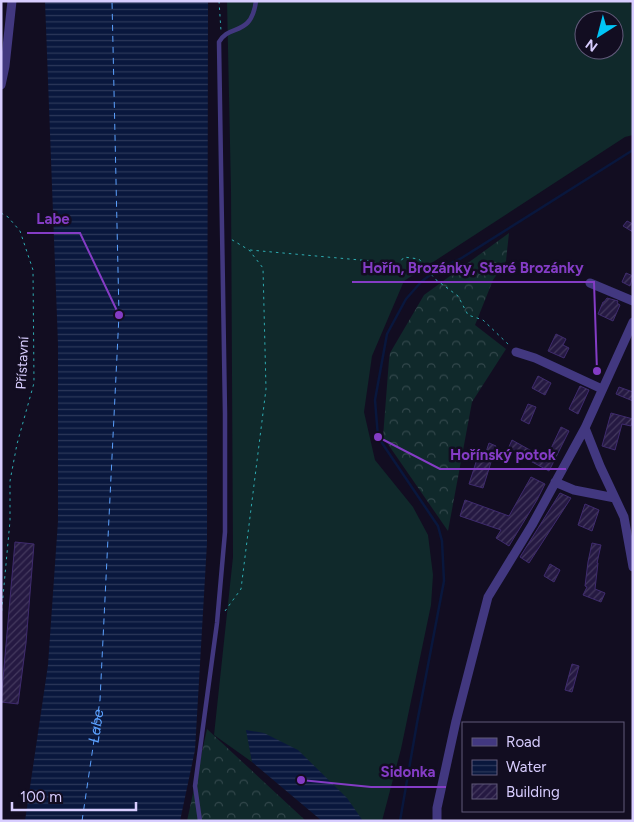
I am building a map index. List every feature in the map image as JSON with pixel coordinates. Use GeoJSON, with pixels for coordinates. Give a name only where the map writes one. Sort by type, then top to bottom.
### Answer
{"type":"FeatureCollection","features":[{"type":"Feature","properties":{"kind":"street"},"geometry":{"type":"LineString","coordinates":[[1,85],[12,1]]}},
{"type":"Feature","properties":{"kind":"street"},"geometry":{"type":"LineString","coordinates":[[590,283],[633,301]]}},
{"type":"Feature","properties":{"kind":"street"},"geometry":{"type":"LineString","coordinates":[[437,821],[437,808],[456,721],[488,597],[532,525],[585,428],[633,322]]}},
{"type":"Feature","properties":{"kind":"street"},"geometry":{"type":"LineString","coordinates":[[516,352],[535,358],[602,389]]}},
{"type":"Feature","properties":{"kind":"street"},"geometry":{"type":"LineString","coordinates":[[585,428],[624,518],[633,567]]}},
{"type":"Feature","properties":{"kind":"street"},"geometry":{"type":"LineString","coordinates":[[555,482],[574,490],[615,498]]}},
{"type":"Feature","properties":{"kind":"lane"},"geometry":{"type":"LineString","coordinates":[[200,821],[195,786],[217,623],[225,522],[219,51],[221,39],[251,20],[255,12],[256,1]]}},
{"type":"Feature","properties":{"kind":"path"},"geometry":{"type":"LineString","coordinates":[[219,1],[221,39]]}},
{"type":"Feature","properties":{"kind":"path","name":"Přístavní"},"geometry":{"type":"LineString","coordinates":[[1,213],[8,217],[20,231],[33,270],[34,384],[17,444],[10,481],[10,521],[1,618]]}},
{"type":"Feature","properties":{"kind":"path"},"geometry":{"type":"LineString","coordinates":[[217,623],[240,589],[266,389],[263,268],[249,250],[222,234]]}},
{"type":"Feature","properties":{"kind":"path"},"geometry":{"type":"LineString","coordinates":[[249,250],[372,261],[386,267],[397,266],[404,257],[419,259],[435,278],[458,296],[468,316],[483,320],[516,352]]}},
{"type":"Feature","properties":{"kind":"green space"},"geometry":{"type":"Polygon","coordinates":[[[227,1],[628,1],[633,7],[633,135],[625,137],[404,281],[372,356],[364,412],[375,460],[413,507],[428,535],[433,575],[431,605],[401,749],[382,821],[363,821],[247,731],[252,762],[214,735],[233,557],[231,191],[227,1]]]}},
{"type":"Feature","properties":{"kind":"green space"},"geometry":{"type":"Polygon","coordinates":[[[509,233],[506,261],[493,280],[475,325],[506,349],[472,402],[448,531],[383,437],[390,353],[424,295],[509,233]]]}},
{"type":"Feature","properties":{"kind":"green space"},"geometry":{"type":"Polygon","coordinates":[[[207,729],[306,821],[187,821],[207,729]]]}},
{"type":"Feature","properties":{"kind":"water"},"geometry":{"type":"Polygon","coordinates":[[[45,1],[208,1],[207,543],[195,750],[180,821],[25,821],[48,665],[58,521],[58,344],[45,1]]]}},
{"type":"Feature","properties":{"kind":"water"},"geometry":{"type":"Polygon","coordinates":[[[246,730],[264,733],[298,750],[347,798],[363,821],[322,821],[252,762],[246,730]]]}},
{"type":"Feature","properties":{"kind":"building"},"geometry":{"type":"Polygon","coordinates":[[[627,221],[633,224],[633,232],[623,226],[627,221]]]}},
{"type":"Feature","properties":{"kind":"building"},"geometry":{"type":"Polygon","coordinates":[[[626,273],[633,276],[630,286],[622,282],[626,273]]]}},
{"type":"Feature","properties":{"kind":"building"},"geometry":{"type":"Polygon","coordinates":[[[607,298],[618,301],[617,303],[620,305],[613,321],[598,314],[603,302],[607,298]]]}},
{"type":"Feature","properties":{"kind":"building"},"geometry":{"type":"Polygon","coordinates":[[[556,334],[566,339],[563,345],[569,348],[564,358],[548,351],[556,334]]]}},
{"type":"Feature","properties":{"kind":"building"},"geometry":{"type":"Polygon","coordinates":[[[538,376],[551,383],[545,395],[532,388],[538,376]]]}},
{"type":"Feature","properties":{"kind":"building"},"geometry":{"type":"Polygon","coordinates":[[[580,386],[589,390],[578,414],[569,409],[580,386]]]}},
{"type":"Feature","properties":{"kind":"building"},"geometry":{"type":"Polygon","coordinates":[[[619,387],[633,392],[633,401],[616,394],[619,387]]]}},
{"type":"Feature","properties":{"kind":"building"},"geometry":{"type":"Polygon","coordinates":[[[528,404],[536,407],[529,424],[521,420],[528,404]]]}},
{"type":"Feature","properties":{"kind":"building"},"geometry":{"type":"Polygon","coordinates":[[[611,413],[633,419],[631,426],[622,424],[615,450],[602,446],[611,413]]]}},
{"type":"Feature","properties":{"kind":"building"},"geometry":{"type":"Polygon","coordinates":[[[561,427],[569,431],[549,471],[508,449],[512,440],[546,459],[561,427]]]}},
{"type":"Feature","properties":{"kind":"building"},"geometry":{"type":"Polygon","coordinates":[[[489,443],[496,446],[483,488],[469,484],[478,456],[484,458],[489,443]]]}},
{"type":"Feature","properties":{"kind":"building"},"geometry":{"type":"Polygon","coordinates":[[[531,477],[545,484],[509,546],[496,538],[501,530],[460,516],[465,500],[509,516],[531,477]]]}},
{"type":"Feature","properties":{"kind":"building"},"geometry":{"type":"Polygon","coordinates":[[[560,493],[571,498],[529,563],[520,557],[560,493]]]}},
{"type":"Feature","properties":{"kind":"building"},"geometry":{"type":"Polygon","coordinates":[[[585,504],[599,510],[592,531],[578,525],[585,504]]]}},
{"type":"Feature","properties":{"kind":"building"},"geometry":{"type":"Polygon","coordinates":[[[15,542],[34,544],[26,643],[18,704],[1,702],[15,542]]]}},
{"type":"Feature","properties":{"kind":"building"},"geometry":{"type":"Polygon","coordinates":[[[592,543],[601,545],[597,563],[595,589],[605,593],[601,602],[583,595],[587,587],[585,586],[592,543]]]}},
{"type":"Feature","properties":{"kind":"building"},"geometry":{"type":"Polygon","coordinates":[[[550,564],[560,570],[554,582],[544,576],[550,564]]]}},
{"type":"Feature","properties":{"kind":"building"},"geometry":{"type":"Polygon","coordinates":[[[572,664],[579,666],[572,692],[565,690],[572,664]]]}},
{"type":"Feature","properties":{"kind":"waterway"},"geometry":{"type":"LineString","coordinates":[[400,821],[444,581],[442,541],[438,526],[378,437],[375,400],[387,334],[406,299],[421,282],[435,271],[460,259],[633,150]]}},
{"type":"Feature","properties":{"kind":"ferry route"},"geometry":{"type":"LineString","coordinates":[[82,821],[100,700],[119,315],[112,1]]}},
{"type":"Feature","properties":{"kind":"place","name":"Labe"},"geometry":{"type":"Point","coordinates":[119,315]}},
{"type":"Feature","properties":{"kind":"place","name":"Hořín, Brozánky, Staré Brozánky"},"geometry":{"type":"Point","coordinates":[597,371]}},
{"type":"Feature","properties":{"kind":"place","name":"Hořínský potok"},"geometry":{"type":"Point","coordinates":[378,437]}},
{"type":"Feature","properties":{"kind":"place","name":"Sidonka"},"geometry":{"type":"Point","coordinates":[301,780]}}]}
